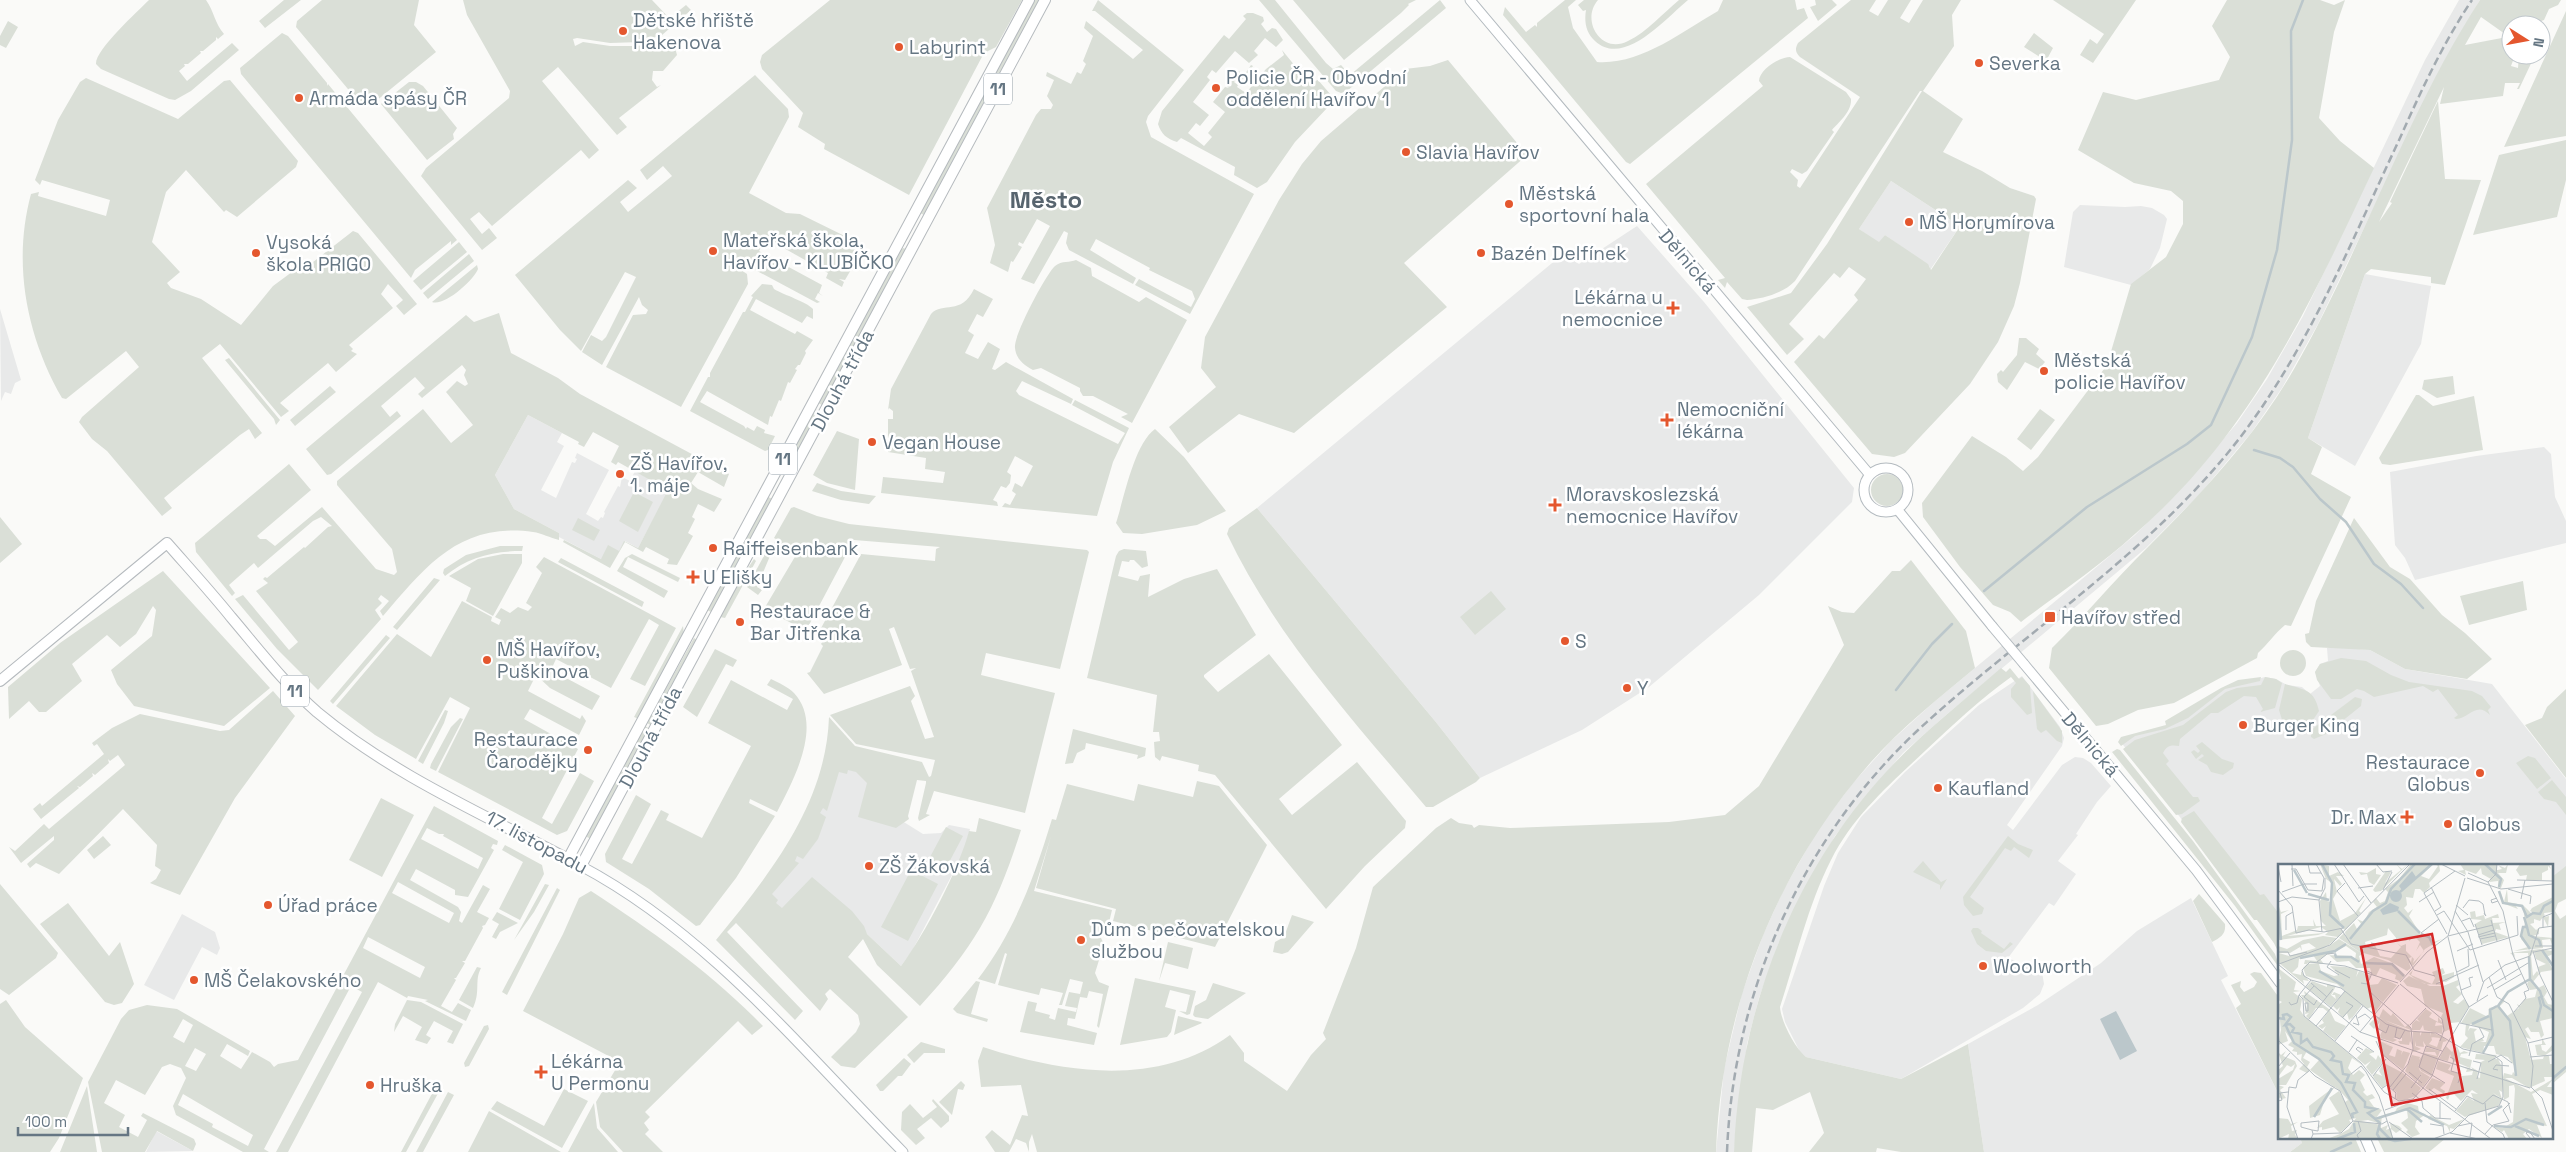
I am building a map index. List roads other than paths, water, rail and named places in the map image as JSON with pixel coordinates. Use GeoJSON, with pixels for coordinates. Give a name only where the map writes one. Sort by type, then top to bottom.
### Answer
{"type":"FeatureCollection","features":[{"type":"Feature","properties":{"kind":"main road","name":"Dlouhá třída"},"geometry":{"type":"LineString","coordinates":[[568,859],[1029,0]]}},
{"type":"Feature","properties":{"kind":"main road","name":"Dlouhá třída"},"geometry":{"type":"LineString","coordinates":[[581,866],[1045,0]]}},
{"type":"Feature","properties":{"kind":"main road","name":"17. listopadu"},"geometry":{"type":"LineString","coordinates":[[0,681],[167,542],[268,662],[300,696],[330,722],[363,746],[419,780],[581,866]]}},
{"type":"Feature","properties":{"kind":"street","name":"Dělnická"},"geometry":{"type":"LineString","coordinates":[[1470,0],[1870,475]]}},
{"type":"Feature","properties":{"kind":"street"},"geometry":{"type":"LineString","coordinates":[[1886,468],[1902,474],[1907,483],[1908,493],[1904,502],[1897,509],[1881,512],[1869,504],[1864,488],[1870,475],[1886,468]]}},
{"type":"Feature","properties":{"kind":"street","name":"Dělnická"},"geometry":{"type":"LineString","coordinates":[[1897,509],[2196,870],[2278,980]]}},
{"type":"Feature","properties":{"kind":"street","name":"17. listopadu"},"geometry":{"type":"LineString","coordinates":[[581,866],[644,903],[698,947],[777,1022],[903,1152]]}},
{"type":"Feature","properties":{"kind":"street"},"geometry":{"type":"LineString","coordinates":[[2366,1140],[2371,1152]]}},
{"type":"Feature","properties":{"kind":"waterway"},"geometry":{"type":"LineString","coordinates":[[1984,591],[2087,507],[2187,444],[2211,425],[2252,337],[2277,250],[2292,140],[2291,31],[2303,0]]}},
{"type":"Feature","properties":{"kind":"waterway"},"geometry":{"type":"LineString","coordinates":[[2254,450],[2280,458],[2293,467],[2320,499],[2346,522],[2374,564],[2401,584],[2423,608]]}},
{"type":"Feature","properties":{"kind":"waterway"},"geometry":{"type":"LineString","coordinates":[[1896,690],[1932,644],[1952,624]]}},
{"type":"Feature","properties":{"kind":"waterway"},"geometry":{"type":"LineString","coordinates":[[2554,1077],[2566,1067]]}},
{"type":"Feature","properties":{"kind":"waterway"},"geometry":{"type":"LineString","coordinates":[[2392,1140],[2402,1140]]}},
{"type":"Feature","properties":{"kind":"waterway"},"geometry":{"type":"LineString","coordinates":[[2331,1152],[2351,1143]]}},
{"type":"Feature","properties":{"kind":"railway"},"geometry":{"type":"LineString","coordinates":[[1727,1152],[1732,1093],[1743,1034],[1759,978],[1781,923],[1807,870],[1839,820],[1876,774],[1917,731],[2130,552],[2210,474],[2245,431],[2269,397],[2311,326],[2348,251],[2433,67],[2451,33],[2472,0]]}},
{"type":"Feature","properties":{"kind":"place","name":"Dětské hřiště Hakenova"},"geometry":{"type":"Point","coordinates":[623,31]}},
{"type":"Feature","properties":{"kind":"place","name":"Labyrint"},"geometry":{"type":"Point","coordinates":[899,47]}},
{"type":"Feature","properties":{"kind":"place","name":"Severka"},"geometry":{"type":"Point","coordinates":[1979,63]}},
{"type":"Feature","properties":{"kind":"place","name":"Policie ČR - Obvodní oddělení Havířov 1"},"geometry":{"type":"Point","coordinates":[1216,88]}},
{"type":"Feature","properties":{"kind":"place","name":"Armáda spásy ČR"},"geometry":{"type":"Point","coordinates":[299,98]}},
{"type":"Feature","properties":{"kind":"place","name":"Slavia Havířov"},"geometry":{"type":"Point","coordinates":[1406,152]}},
{"type":"Feature","properties":{"kind":"place","name":"Městská sportovní hala"},"geometry":{"type":"Point","coordinates":[1509,204]}},
{"type":"Feature","properties":{"kind":"place","name":"MŠ Horymírova"},"geometry":{"type":"Point","coordinates":[1909,222]}},
{"type":"Feature","properties":{"kind":"place","name":"Mateřská škola, Havířov - KLUBÍČKO"},"geometry":{"type":"Point","coordinates":[713,251]}},
{"type":"Feature","properties":{"kind":"place","name":"Vysoká škola PRIGO"},"geometry":{"type":"Point","coordinates":[256,253]}},
{"type":"Feature","properties":{"kind":"place","name":"Bazén Delfínek"},"geometry":{"type":"Point","coordinates":[1481,253]}},
{"type":"Feature","properties":{"kind":"place","name":"Lékárna u nemocnice"},"geometry":{"type":"Point","coordinates":[1673,308]}},
{"type":"Feature","properties":{"kind":"place","name":"Městská policie Havířov"},"geometry":{"type":"Point","coordinates":[2044,371]}},
{"type":"Feature","properties":{"kind":"place","name":"Nemocniční lékárna"},"geometry":{"type":"Point","coordinates":[1667,420]}},
{"type":"Feature","properties":{"kind":"place","name":"Vegan House"},"geometry":{"type":"Point","coordinates":[872,442]}},
{"type":"Feature","properties":{"kind":"place","name":"ZŠ Havířov, 1. máje"},"geometry":{"type":"Point","coordinates":[620,474]}},
{"type":"Feature","properties":{"kind":"place","name":"Moravskoslezská nemocnice Havířov"},"geometry":{"type":"Point","coordinates":[1555,505]}},
{"type":"Feature","properties":{"kind":"place","name":"Raiffeisenbank"},"geometry":{"type":"Point","coordinates":[713,548]}},
{"type":"Feature","properties":{"kind":"place","name":"U Elišky"},"geometry":{"type":"Point","coordinates":[693,577]}},
{"type":"Feature","properties":{"kind":"place","name":"Havířov střed"},"geometry":{"type":"Point","coordinates":[2050,617]}},
{"type":"Feature","properties":{"kind":"place","name":"Restaurace & Bar Jitřenka"},"geometry":{"type":"Point","coordinates":[740,622]}},
{"type":"Feature","properties":{"kind":"place","name":"S"},"geometry":{"type":"Point","coordinates":[1565,641]}},
{"type":"Feature","properties":{"kind":"place","name":"MŠ Havířov, Puškinova"},"geometry":{"type":"Point","coordinates":[487,660]}},
{"type":"Feature","properties":{"kind":"place","name":"Y"},"geometry":{"type":"Point","coordinates":[1627,688]}},
{"type":"Feature","properties":{"kind":"place","name":"Burger King"},"geometry":{"type":"Point","coordinates":[2243,725]}},
{"type":"Feature","properties":{"kind":"place","name":"Restaurace Čarodějky"},"geometry":{"type":"Point","coordinates":[588,750]}},
{"type":"Feature","properties":{"kind":"place","name":"Restaurace Globus"},"geometry":{"type":"Point","coordinates":[2480,773]}},
{"type":"Feature","properties":{"kind":"place","name":"Kaufland"},"geometry":{"type":"Point","coordinates":[1938,788]}},
{"type":"Feature","properties":{"kind":"place","name":"Dr. Max"},"geometry":{"type":"Point","coordinates":[2407,817]}},
{"type":"Feature","properties":{"kind":"place","name":"Globus"},"geometry":{"type":"Point","coordinates":[2448,824]}},
{"type":"Feature","properties":{"kind":"place","name":"ZŠ Žákovská"},"geometry":{"type":"Point","coordinates":[869,866]}},
{"type":"Feature","properties":{"kind":"place","name":"Úřad práce"},"geometry":{"type":"Point","coordinates":[268,905]}},
{"type":"Feature","properties":{"kind":"place","name":"Dům s pečovatelskou službou"},"geometry":{"type":"Point","coordinates":[1081,940]}},
{"type":"Feature","properties":{"kind":"place","name":"Woolworth"},"geometry":{"type":"Point","coordinates":[1983,966]}},
{"type":"Feature","properties":{"kind":"place","name":"MŠ Čelakovského"},"geometry":{"type":"Point","coordinates":[194,980]}},
{"type":"Feature","properties":{"kind":"place","name":"Lékárna U Permonu"},"geometry":{"type":"Point","coordinates":[541,1072]}},
{"type":"Feature","properties":{"kind":"place","name":"Hruška"},"geometry":{"type":"Point","coordinates":[370,1085]}},
{"type":"Feature","properties":{"kind":"district","name":"Město"},"geometry":{"type":"Point","coordinates":[1046,200]}}]}
